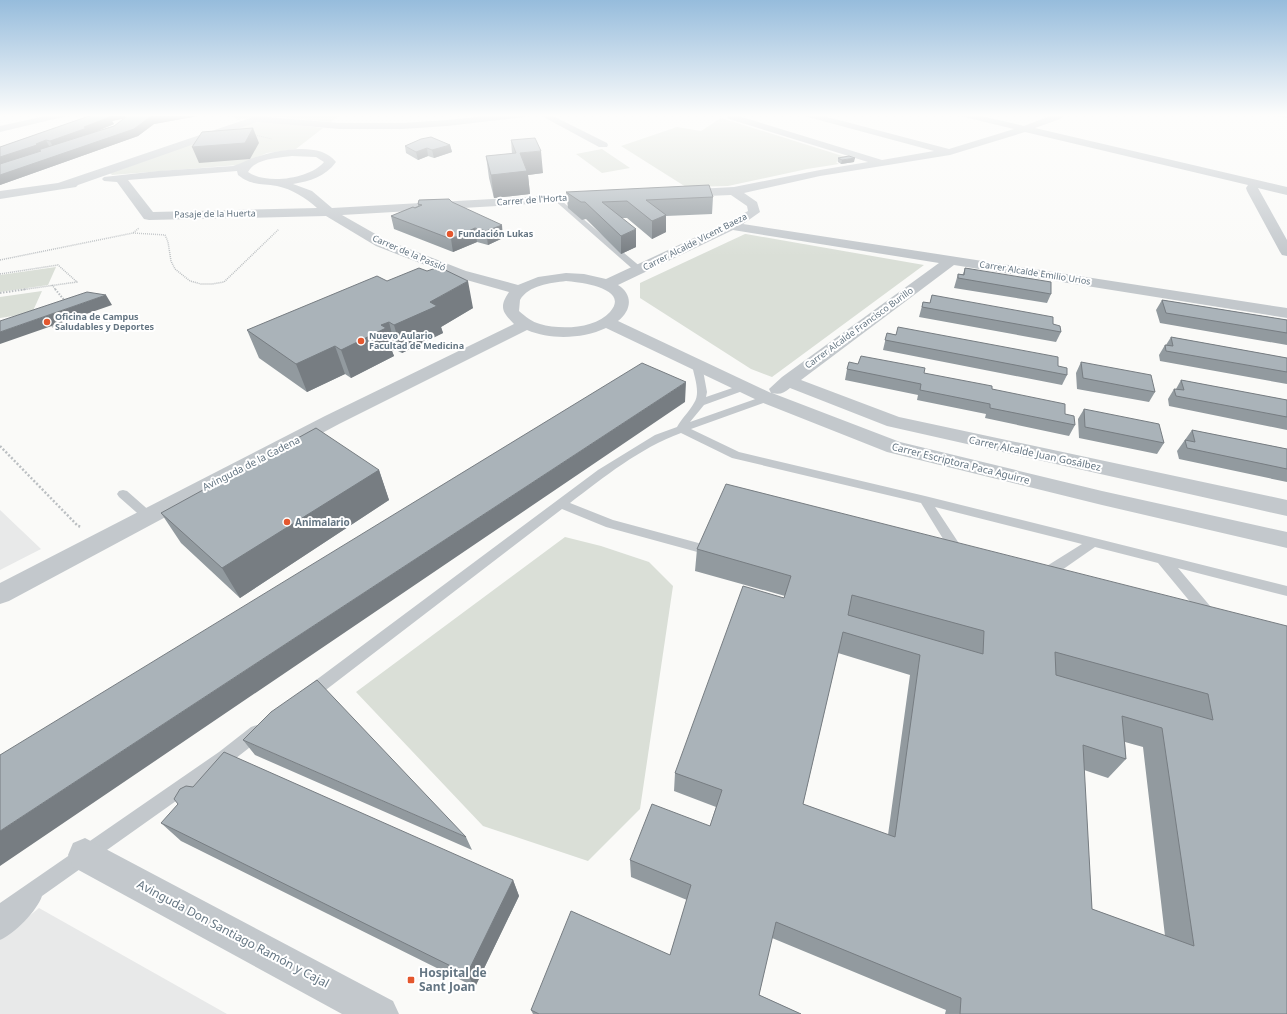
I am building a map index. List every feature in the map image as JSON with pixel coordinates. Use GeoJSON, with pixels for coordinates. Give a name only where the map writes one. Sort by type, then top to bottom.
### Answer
{"type":"FeatureCollection","features":[{"type":"Feature","properties":{"kind":"street"},"geometry":{"type":"LineString","coordinates":[[59,187],[133,161]]}},
{"type":"Feature","properties":{"kind":"street"},"geometry":{"type":"LineString","coordinates":[[0,195],[120,178],[240,169],[257,161]]}},
{"type":"Feature","properties":{"kind":"street"},"geometry":{"type":"LineString","coordinates":[[240,169],[245,177],[252,180],[276,182],[304,178],[322,171],[328,166],[330,161]]}},
{"type":"Feature","properties":{"kind":"street"},"geometry":{"type":"LineString","coordinates":[[878,161],[883,163]]}},
{"type":"Feature","properties":{"kind":"street"},"geometry":{"type":"LineString","coordinates":[[673,193],[734,190],[820,173],[893,161]]}},
{"type":"Feature","properties":{"kind":"street"},"geometry":{"type":"LineString","coordinates":[[1162,161],[1287,191]]}},
{"type":"Feature","properties":{"kind":"street"},"geometry":{"type":"LineString","coordinates":[[120,178],[149,216]]}},
{"type":"Feature","properties":{"kind":"street"},"geometry":{"type":"LineString","coordinates":[[304,178],[308,194]]}},
{"type":"Feature","properties":{"kind":"street","name":"Carrer de la Passió"},"geometry":{"type":"LineString","coordinates":[[276,182],[308,194],[329,212],[345,223],[380,243],[461,274],[520,290]]}},
{"type":"Feature","properties":{"kind":"street"},"geometry":{"type":"LineString","coordinates":[[1255,183],[1252,188],[1253,191],[1287,252]]}},
{"type":"Feature","properties":{"kind":"street","name":"Carrer Alcalde Vicent Baeza"},"geometry":{"type":"LineString","coordinates":[[608,284],[731,226],[754,212],[753,205],[734,190]]}},
{"type":"Feature","properties":{"kind":"street","name":"Carrer de l'Horta"},"geometry":{"type":"LineString","coordinates":[[329,212],[610,196]]}},
{"type":"Feature","properties":{"kind":"street","name":"Pasaje de la Huerta"},"geometry":{"type":"LineString","coordinates":[[149,216],[329,212]]}},
{"type":"Feature","properties":{"kind":"street","name":"Carrer Alcalde Emilio Urios"},"geometry":{"type":"LineString","coordinates":[[754,212],[761,221],[784,234]]}},
{"type":"Feature","properties":{"kind":"street","name":"Carrer Alcalde Emilio Urios"},"geometry":{"type":"LineString","coordinates":[[731,226],[1287,314]]}},
{"type":"Feature","properties":{"kind":"street","name":"Carrer Alcalde Francisco Burillo"},"geometry":{"type":"LineString","coordinates":[[768,398],[806,367],[952,260]]}},
{"type":"Feature","properties":{"kind":"street"},"geometry":{"type":"LineString","coordinates":[[566,277],[595,280],[608,284],[616,290],[622,298],[622,306],[616,314],[606,322],[592,328],[559,332],[542,330],[525,325],[517,320],[511,313],[510,305],[513,297],[520,290],[533,283],[543,280],[566,277]]}},
{"type":"Feature","properties":{"kind":"street","name":"Carrer Escriptora Paca Aguirre"},"geometry":{"type":"LineString","coordinates":[[606,322],[768,398],[894,447],[1102,498],[1287,540]]}},
{"type":"Feature","properties":{"kind":"street","name":"Avinguda de la Cadena"},"geometry":{"type":"LineString","coordinates":[[0,594],[332,420],[525,325]]}},
{"type":"Feature","properties":{"kind":"street","name":"Carrer Alcalde Juan Gosálbez"},"geometry":{"type":"LineString","coordinates":[[788,382],[894,422],[1287,508]]}},
{"type":"Feature","properties":{"kind":"street","name":"Avinguda Don Santiago Ramón y Cajal"},"geometry":{"type":"LineString","coordinates":[[85,855],[380,1014]]}},
{"type":"Feature","properties":{"kind":"lane"},"geometry":{"type":"LineString","coordinates":[[555,198],[639,270]]}},
{"type":"Feature","properties":{"kind":"lane"},"geometry":{"type":"LineString","coordinates":[[697,365],[702,392],[700,404]]}},
{"type":"Feature","properties":{"kind":"lane"},"geometry":{"type":"LineString","coordinates":[[681,428],[687,418],[700,404],[744,386]]}},
{"type":"Feature","properties":{"kind":"lane"},"geometry":{"type":"LineString","coordinates":[[299,701],[602,473],[659,437],[768,398]]}},
{"type":"Feature","properties":{"kind":"lane"},"geometry":{"type":"LineString","coordinates":[[681,428],[736,455],[925,500],[1287,591]]}},
{"type":"Feature","properties":{"kind":"lane"},"geometry":{"type":"LineString","coordinates":[[123,494],[148,516]]}},
{"type":"Feature","properties":{"kind":"lane"},"geometry":{"type":"LineString","coordinates":[[925,500],[958,552],[973,556]]}},
{"type":"Feature","properties":{"kind":"lane"},"geometry":{"type":"LineString","coordinates":[[560,504],[610,524],[728,556]]}},
{"type":"Feature","properties":{"kind":"lane"},"geometry":{"type":"LineString","coordinates":[[1030,571],[1044,575],[1094,542]]}},
{"type":"Feature","properties":{"kind":"lane"},"geometry":{"type":"LineString","coordinates":[[1162,560],[1211,617],[1226,621]]}},
{"type":"Feature","properties":{"kind":"lane"},"geometry":{"type":"LineString","coordinates":[[0,914],[225,757],[268,724]]}},
{"type":"Feature","properties":{"kind":"lane"},"geometry":{"type":"LineString","coordinates":[[0,930],[13,920],[42,884]]}},
{"type":"Feature","properties":{"kind":"path"},"geometry":{"type":"LineString","coordinates":[[0,260],[133,233],[165,235],[168,241],[172,266],[188,280],[200,285],[215,284],[224,282],[297,212]]}},
{"type":"Feature","properties":{"kind":"path"},"geometry":{"type":"LineString","coordinates":[[133,233],[149,216]]}},
{"type":"Feature","properties":{"kind":"path"},"geometry":{"type":"LineString","coordinates":[[0,274],[58,265],[77,282],[0,293]]}},
{"type":"Feature","properties":{"kind":"path"},"geometry":{"type":"LineString","coordinates":[[52,285],[68,305]]}},
{"type":"Feature","properties":{"kind":"path"},"geometry":{"type":"LineString","coordinates":[[52,326],[58,331]]}},
{"type":"Feature","properties":{"kind":"path"},"geometry":{"type":"LineString","coordinates":[[0,446],[78,526],[84,528]]}},
{"type":"Feature","properties":{"kind":"shaded area"},"geometry":{"type":"Polygon","coordinates":[[[143,161],[247,161],[238,165],[112,175],[110,173],[143,161]]]}},
{"type":"Feature","properties":{"kind":"shaded area"},"geometry":{"type":"Polygon","coordinates":[[[586,161],[620,161],[630,168],[602,173],[586,161]]]}},
{"type":"Feature","properties":{"kind":"shaded area"},"geometry":{"type":"Polygon","coordinates":[[[645,161],[838,161],[836,162],[839,164],[807,169],[728,186],[686,187],[645,161]]]}},
{"type":"Feature","properties":{"kind":"shaded area"},"geometry":{"type":"Polygon","coordinates":[[[745,234],[924,265],[772,377],[751,369],[640,298],[640,283],[745,234]]]}},
{"type":"Feature","properties":{"kind":"shaded area"},"geometry":{"type":"Polygon","coordinates":[[[56,267],[48,285],[0,292],[0,275],[56,267]]]}},
{"type":"Feature","properties":{"kind":"shaded area"},"geometry":{"type":"Polygon","coordinates":[[[42,291],[32,313],[0,318],[0,297],[42,291]]]}},
{"type":"Feature","properties":{"kind":"shaded area"},"geometry":{"type":"Polygon","coordinates":[[[0,510],[41,549],[0,570],[0,510]]]}},
{"type":"Feature","properties":{"kind":"shaded area"},"geometry":{"type":"Polygon","coordinates":[[[565,537],[601,546],[649,562],[673,586],[640,809],[588,861],[483,826],[356,692],[565,537]]]}},
{"type":"Feature","properties":{"kind":"shaded area"},"geometry":{"type":"Polygon","coordinates":[[[39,908],[227,1014],[0,1014],[0,940],[39,908]]]}},
{"type":"Feature","properties":{"kind":"building"},"geometry":{"type":"Polygon","coordinates":[[[8,161],[40,161],[0,175],[0,164],[8,161]]]}},
{"type":"Feature","properties":{"kind":"building"},"geometry":{"type":"Polygon","coordinates":[[[487,161],[523,161],[527,171],[491,175],[487,161]]]}},
{"type":"Feature","properties":{"kind":"building"},"geometry":{"type":"Polygon","coordinates":[[[709,185],[713,197],[646,200],[666,215],[652,221],[627,201],[602,202],[636,229],[621,236],[585,202],[581,202],[566,192],[709,185]]]}},
{"type":"Feature","properties":{"kind":"building"},"geometry":{"type":"Polygon","coordinates":[[[449,199],[452,202],[502,225],[486,231],[475,228],[451,239],[391,216],[422,205],[418,204],[419,200],[449,199]]]}},
{"type":"Feature","properties":{"kind":"building"},"geometry":{"type":"Polygon","coordinates":[[[439,267],[468,281],[430,302],[437,306],[394,325],[389,322],[381,325],[386,328],[341,350],[335,346],[296,364],[247,330],[377,276],[387,281],[419,268],[427,271],[439,267]]]}},
{"type":"Feature","properties":{"kind":"building"},"geometry":{"type":"Polygon","coordinates":[[[965,268],[1051,282],[1051,294],[958,278],[958,274],[964,275],[965,268]]]}},
{"type":"Feature","properties":{"kind":"building"},"geometry":{"type":"Polygon","coordinates":[[[87,292],[106,295],[0,332],[0,321],[87,292]]]}},
{"type":"Feature","properties":{"kind":"building"},"geometry":{"type":"Polygon","coordinates":[[[932,295],[1053,317],[1053,324],[1060,326],[1061,332],[922,307],[923,302],[930,303],[932,295]]]}},
{"type":"Feature","properties":{"kind":"building"},"geometry":{"type":"Polygon","coordinates":[[[1162,300],[1287,320],[1287,333],[1166,313],[1162,300]]]}},
{"type":"Feature","properties":{"kind":"building"},"geometry":{"type":"Polygon","coordinates":[[[898,327],[1058,357],[1058,366],[1067,368],[1067,375],[885,340],[887,333],[896,335],[898,327]]]}},
{"type":"Feature","properties":{"kind":"building"},"geometry":{"type":"Polygon","coordinates":[[[1171,337],[1287,358],[1287,372],[1166,351],[1165,345],[1173,346],[1171,337]]]}},
{"type":"Feature","properties":{"kind":"building"},"geometry":{"type":"Polygon","coordinates":[[[861,356],[925,368],[924,373],[992,386],[992,389],[1065,404],[1065,414],[1074,416],[1075,425],[990,408],[990,404],[920,390],[921,384],[847,369],[849,362],[858,364],[861,356]]]}},
{"type":"Feature","properties":{"kind":"building"},"geometry":{"type":"Polygon","coordinates":[[[1081,362],[1151,375],[1155,392],[1083,378],[1081,362]]]}},
{"type":"Feature","properties":{"kind":"building"},"geometry":{"type":"Polygon","coordinates":[[[642,363],[686,382],[0,831],[0,755],[642,363]]]}},
{"type":"Feature","properties":{"kind":"building"},"geometry":{"type":"Polygon","coordinates":[[[1181,380],[1287,400],[1287,417],[1176,396],[1174,389],[1184,390],[1181,380]]]}},
{"type":"Feature","properties":{"kind":"building"},"geometry":{"type":"Polygon","coordinates":[[[1084,409],[1159,424],[1164,443],[1085,427],[1084,409]]]}},
{"type":"Feature","properties":{"kind":"building"},"geometry":{"type":"Polygon","coordinates":[[[316,428],[379,470],[222,568],[161,513],[316,428]]]}},
{"type":"Feature","properties":{"kind":"building"},"geometry":{"type":"Polygon","coordinates":[[[1192,430],[1287,449],[1287,469],[1187,448],[1185,440],[1195,442],[1192,430]]]}},
{"type":"Feature","properties":{"kind":"building"},"geometry":{"type":"Polygon","coordinates":[[[726,484],[1287,626],[1287,1014],[960,1014],[961,998],[776,922],[759,995],[801,1014],[539,1014],[531,1010],[571,911],[670,955],[691,885],[630,860],[652,804],[710,826],[722,790],[675,773],[743,586],[784,598],[791,576],[697,549],[726,484]],[[852,595],[848,615],[983,654],[984,631],[852,595]],[[843,632],[803,804],[895,837],[920,655],[843,632]],[[1055,652],[1056,675],[1213,720],[1208,694],[1055,652]],[[1122,716],[1126,759],[1083,745],[1092,909],[1194,946],[1162,728],[1122,716]]]}},
{"type":"Feature","properties":{"kind":"building"},"geometry":{"type":"Polygon","coordinates":[[[317,680],[466,837],[243,740],[271,712],[317,680]]]}},
{"type":"Feature","properties":{"kind":"building"},"geometry":{"type":"Polygon","coordinates":[[[224,752],[513,880],[467,974],[161,823],[178,804],[174,799],[180,789],[186,786],[193,787],[224,752]]]}},
{"type":"Feature","properties":{"kind":"place","name":"Fundación Lukas"},"geometry":{"type":"Point","coordinates":[450,234]}},
{"type":"Feature","properties":{"kind":"place","name":"Oficina de Campus Saludables y Deportes"},"geometry":{"type":"Point","coordinates":[47,322]}},
{"type":"Feature","properties":{"kind":"place","name":"Nuevo Aulario Facultad de Medicina"},"geometry":{"type":"Point","coordinates":[361,341]}},
{"type":"Feature","properties":{"kind":"place","name":"Animalario"},"geometry":{"type":"Point","coordinates":[287,522]}},
{"type":"Feature","properties":{"kind":"place","name":"Hospital de Sant Joan"},"geometry":{"type":"Point","coordinates":[411,980]}}]}
